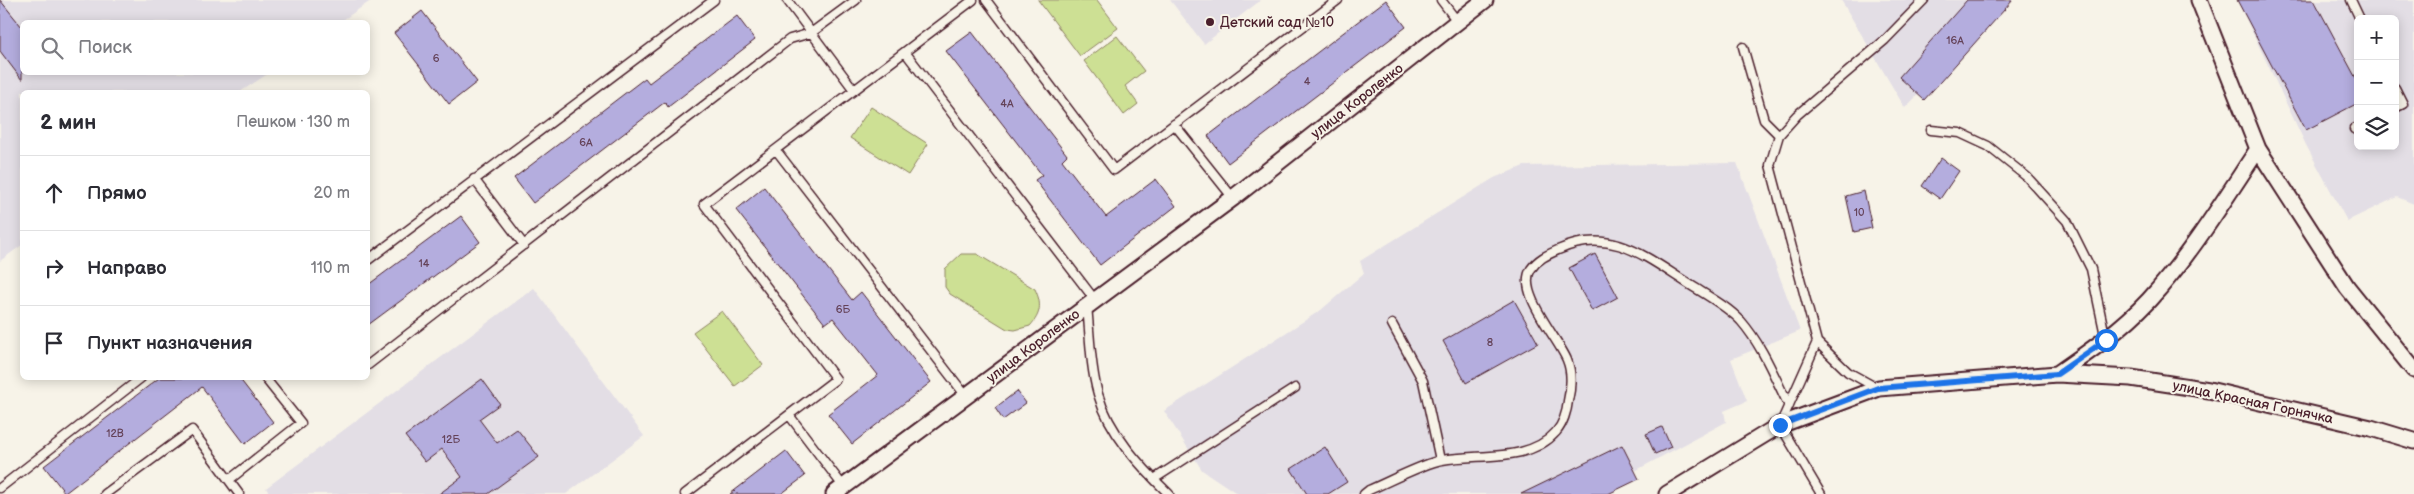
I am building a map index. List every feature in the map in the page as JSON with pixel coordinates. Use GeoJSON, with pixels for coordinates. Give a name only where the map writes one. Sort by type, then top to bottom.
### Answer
{"type":"FeatureCollection","features":[{"type":"Feature","properties":{"kind":"street","name":"улица Короленко"},"geometry":{"type":"LineString","coordinates":[[838,490],[1233,198],[1485,0]]}},
{"type":"Feature","properties":{"kind":"street"},"geometry":{"type":"LineString","coordinates":[[2198,0],[2258,149],[2347,287],[2414,370]]}},
{"type":"Feature","properties":{"kind":"street"},"geometry":{"type":"LineString","coordinates":[[2057,374],[2106,340],[2148,300],[2189,250],[2258,149]]}},
{"type":"Feature","properties":{"kind":"street","name":"улица Красная Горнячка"},"geometry":{"type":"LineString","coordinates":[[1667,494],[1780,425],[1878,388],[2057,374],[2131,378],[2209,390],[2371,428],[2414,441]]}},
{"type":"Feature","properties":{"kind":"lane"},"geometry":{"type":"LineString","coordinates":[[370,258],[714,0]]}},
{"type":"Feature","properties":{"kind":"lane"},"geometry":{"type":"LineString","coordinates":[[786,0],[854,90]]}},
{"type":"Feature","properties":{"kind":"lane"},"geometry":{"type":"LineString","coordinates":[[370,363],[790,38],[812,33],[856,0]]}},
{"type":"Feature","properties":{"kind":"lane"},"geometry":{"type":"LineString","coordinates":[[685,494],[836,379],[704,204],[973,0]]}},
{"type":"Feature","properties":{"kind":"lane"},"geometry":{"type":"LineString","coordinates":[[986,0],[1114,170],[1338,0]]}},
{"type":"Feature","properties":{"kind":"lane"},"geometry":{"type":"LineString","coordinates":[[1441,0],[1457,21]]}},
{"type":"Feature","properties":{"kind":"lane"},"geometry":{"type":"LineString","coordinates":[[1878,388],[1848,372],[1817,342],[1770,165],[1779,135],[1797,115],[1885,40],[1924,0]]}},
{"type":"Feature","properties":{"kind":"lane"},"geometry":{"type":"LineString","coordinates":[[2351,0],[2358,15]]}},
{"type":"Feature","properties":{"kind":"lane"},"geometry":{"type":"LineString","coordinates":[[1743,47],[1764,120],[1779,135]]}},
{"type":"Feature","properties":{"kind":"lane"},"geometry":{"type":"LineString","coordinates":[[905,52],[1091,303],[1098,394],[1110,426],[1169,494]]}},
{"type":"Feature","properties":{"kind":"lane"},"geometry":{"type":"LineString","coordinates":[[2399,96],[2403,104],[2399,106]]}},
{"type":"Feature","properties":{"kind":"lane"},"geometry":{"type":"LineString","coordinates":[[1174,124],[1233,198]]}},
{"type":"Feature","properties":{"kind":"lane"},"geometry":{"type":"LineString","coordinates":[[1932,130],[1960,133],[1988,146],[2027,178],[2067,221],[2091,269],[2106,340]]}},
{"type":"Feature","properties":{"kind":"lane"},"geometry":{"type":"LineString","coordinates":[[776,150],[966,396]]}},
{"type":"Feature","properties":{"kind":"lane"},"geometry":{"type":"LineString","coordinates":[[474,179],[524,245]]}},
{"type":"Feature","properties":{"kind":"lane"},"geometry":{"type":"LineString","coordinates":[[1364,494],[1369,490],[1440,460],[1508,454],[1540,446],[1557,431],[1566,412],[1571,387],[1567,361],[1531,297],[1527,283],[1530,270],[1540,258],[1575,242],[1602,241],[1635,250],[1722,305],[1740,320],[1754,337],[1789,406]]}},
{"type":"Feature","properties":{"kind":"lane"},"geometry":{"type":"LineString","coordinates":[[1392,324],[1423,381],[1440,460]]}},
{"type":"Feature","properties":{"kind":"lane"},"geometry":{"type":"LineString","coordinates":[[1817,342],[1780,425],[1822,494]]}},
{"type":"Feature","properties":{"kind":"lane"},"geometry":{"type":"LineString","coordinates":[[0,488],[138,380]]}},
{"type":"Feature","properties":{"kind":"lane"},"geometry":{"type":"LineString","coordinates":[[229,480],[301,423],[267,380]]}},
{"type":"Feature","properties":{"kind":"lane"},"geometry":{"type":"LineString","coordinates":[[1154,479],[1295,388]]}},
{"type":"Feature","properties":{"kind":"lane"},"geometry":{"type":"LineString","coordinates":[[789,415],[838,490]]}},
{"type":"Feature","properties":{"kind":"lane"},"geometry":{"type":"LineString","coordinates":[[105,494],[192,430],[239,494]]}},
{"type":"Feature","properties":{"kind":"shaded area"},"geometry":{"type":"Polygon","coordinates":[[[0,0],[372,0],[343,20],[20,20],[20,75],[266,75],[243,90],[20,90],[20,246],[0,261],[0,0]]]}},
{"type":"Feature","properties":{"kind":"shaded area","name":"Детский сад №10"},"geometry":{"type":"Polygon","coordinates":[[[1170,0],[1261,0],[1204,44],[1170,0]]]}},
{"type":"Feature","properties":{"kind":"shaded area"},"geometry":{"type":"Polygon","coordinates":[[[1841,0],[2011,0],[1905,108],[1841,0]]]}},
{"type":"Feature","properties":{"kind":"shaded area"},"geometry":{"type":"Polygon","coordinates":[[[2237,0],[2414,0],[2414,204],[2397,197],[2347,221],[2306,145],[2237,0]]]}},
{"type":"Feature","properties":{"kind":"shaded area"},"geometry":{"type":"Polygon","coordinates":[[[1737,163],[1800,331],[1731,359],[1747,401],[1724,411],[1726,422],[1592,494],[1238,494],[1202,470],[1164,411],[1321,310],[1364,273],[1360,261],[1494,178],[1524,166],[1737,163]]]}},
{"type":"Feature","properties":{"kind":"shaded area"},"geometry":{"type":"Polygon","coordinates":[[[534,288],[644,436],[566,494],[270,494],[266,488],[534,288]]]}},
{"type":"Feature","properties":{"kind":"green space"},"geometry":{"type":"Polygon","coordinates":[[[1038,0],[1097,0],[1118,28],[1080,56],[1038,0]]]}},
{"type":"Feature","properties":{"kind":"green space"},"geometry":{"type":"Polygon","coordinates":[[[1117,36],[1144,71],[1125,86],[1138,104],[1124,115],[1084,61],[1117,36]]]}},
{"type":"Feature","properties":{"kind":"green space"},"geometry":{"type":"Polygon","coordinates":[[[871,107],[928,144],[908,175],[850,138],[871,107]]]}},
{"type":"Feature","properties":{"kind":"green space"},"geometry":{"type":"Polygon","coordinates":[[[961,254],[977,254],[1035,289],[1039,299],[1039,309],[1030,326],[1015,330],[1007,329],[950,294],[945,287],[945,269],[961,254]]]}},
{"type":"Feature","properties":{"kind":"green space"},"geometry":{"type":"Polygon","coordinates":[[[722,311],[763,365],[735,386],[693,332],[722,311]]]}},
{"type":"Feature","properties":{"kind":"building"},"geometry":{"type":"Polygon","coordinates":[[[0,0],[20,25],[20,75],[22,75],[22,80],[0,51],[0,0]]]}},
{"type":"Feature","properties":{"kind":"building"},"geometry":{"type":"Polygon","coordinates":[[[1386,0],[1406,27],[1228,163],[1208,136],[1386,0]]]}},
{"type":"Feature","properties":{"kind":"building"},"geometry":{"type":"Polygon","coordinates":[[[1967,0],[2013,0],[1924,100],[1899,77],[1967,0]]]}},
{"type":"Feature","properties":{"kind":"building"},"geometry":{"type":"Polygon","coordinates":[[[2237,0],[2314,0],[2354,75],[2354,105],[2306,130],[2237,0]]]}},
{"type":"Feature","properties":{"kind":"building"},"geometry":{"type":"Polygon","coordinates":[[[422,11],[477,82],[449,104],[394,33],[422,11]]]}},
{"type":"Feature","properties":{"kind":"building"},"geometry":{"type":"Polygon","coordinates":[[[737,16],[755,40],[668,107],[665,102],[533,203],[514,178],[645,78],[649,83],[737,16]]]}},
{"type":"Feature","properties":{"kind":"building"},"geometry":{"type":"Polygon","coordinates":[[[972,32],[1067,155],[1062,160],[1106,217],[1156,179],[1176,206],[1100,265],[1035,180],[1042,175],[946,51],[972,32]]]}},
{"type":"Feature","properties":{"kind":"building"},"geometry":{"type":"Polygon","coordinates":[[[1941,158],[1959,171],[1940,199],[1922,186],[1941,158]]]}},
{"type":"Feature","properties":{"kind":"building"},"geometry":{"type":"Polygon","coordinates":[[[764,187],[852,300],[861,292],[931,382],[852,444],[828,414],[878,375],[833,318],[825,324],[736,210],[764,187]]]}},
{"type":"Feature","properties":{"kind":"building"},"geometry":{"type":"Polygon","coordinates":[[[1864,191],[1872,228],[1854,232],[1846,196],[1864,191]]]}},
{"type":"Feature","properties":{"kind":"building"},"geometry":{"type":"Polygon","coordinates":[[[461,216],[480,242],[370,324],[370,284],[461,216]]]}},
{"type":"Feature","properties":{"kind":"building"},"geometry":{"type":"Polygon","coordinates":[[[1595,254],[1618,297],[1592,311],[1569,268],[1595,254]]]}},
{"type":"Feature","properties":{"kind":"building"},"geometry":{"type":"Polygon","coordinates":[[[1514,300],[1538,343],[1466,383],[1443,341],[1514,300]]]}},
{"type":"Feature","properties":{"kind":"building"},"geometry":{"type":"Polygon","coordinates":[[[482,379],[500,404],[479,419],[497,443],[517,429],[539,457],[488,494],[439,494],[462,477],[442,449],[425,462],[405,436],[482,379]]]}},
{"type":"Feature","properties":{"kind":"building"},"geometry":{"type":"Polygon","coordinates":[[[156,380],[241,380],[273,422],[245,444],[202,387],[65,493],[44,466],[156,380]]]}},
{"type":"Feature","properties":{"kind":"building"},"geometry":{"type":"Polygon","coordinates":[[[1017,391],[1026,403],[1003,420],[995,408],[1017,391]]]}},
{"type":"Feature","properties":{"kind":"building"},"geometry":{"type":"Polygon","coordinates":[[[1662,427],[1671,447],[1655,454],[1646,434],[1662,427]]]}},
{"type":"Feature","properties":{"kind":"building"},"geometry":{"type":"Polygon","coordinates":[[[1622,445],[1639,479],[1608,494],[1521,494],[1622,445]]]}},
{"type":"Feature","properties":{"kind":"building"},"geometry":{"type":"Polygon","coordinates":[[[1325,447],[1347,482],[1328,494],[1307,494],[1291,469],[1325,447]]]}},
{"type":"Feature","properties":{"kind":"building"},"geometry":{"type":"Polygon","coordinates":[[[786,451],[805,476],[781,494],[730,494],[786,451]]]}},
{"type":"Feature","properties":{"kind":"place","name":"Детский сад №10"},"geometry":{"type":"Point","coordinates":[1210,22]}},
{"type":"Feature","properties":{"kind":"route"},"geometry":{"type":"LineString","coordinates":[[1780,425],[1878,388],[2057,374],[2106,340]]}}]}
